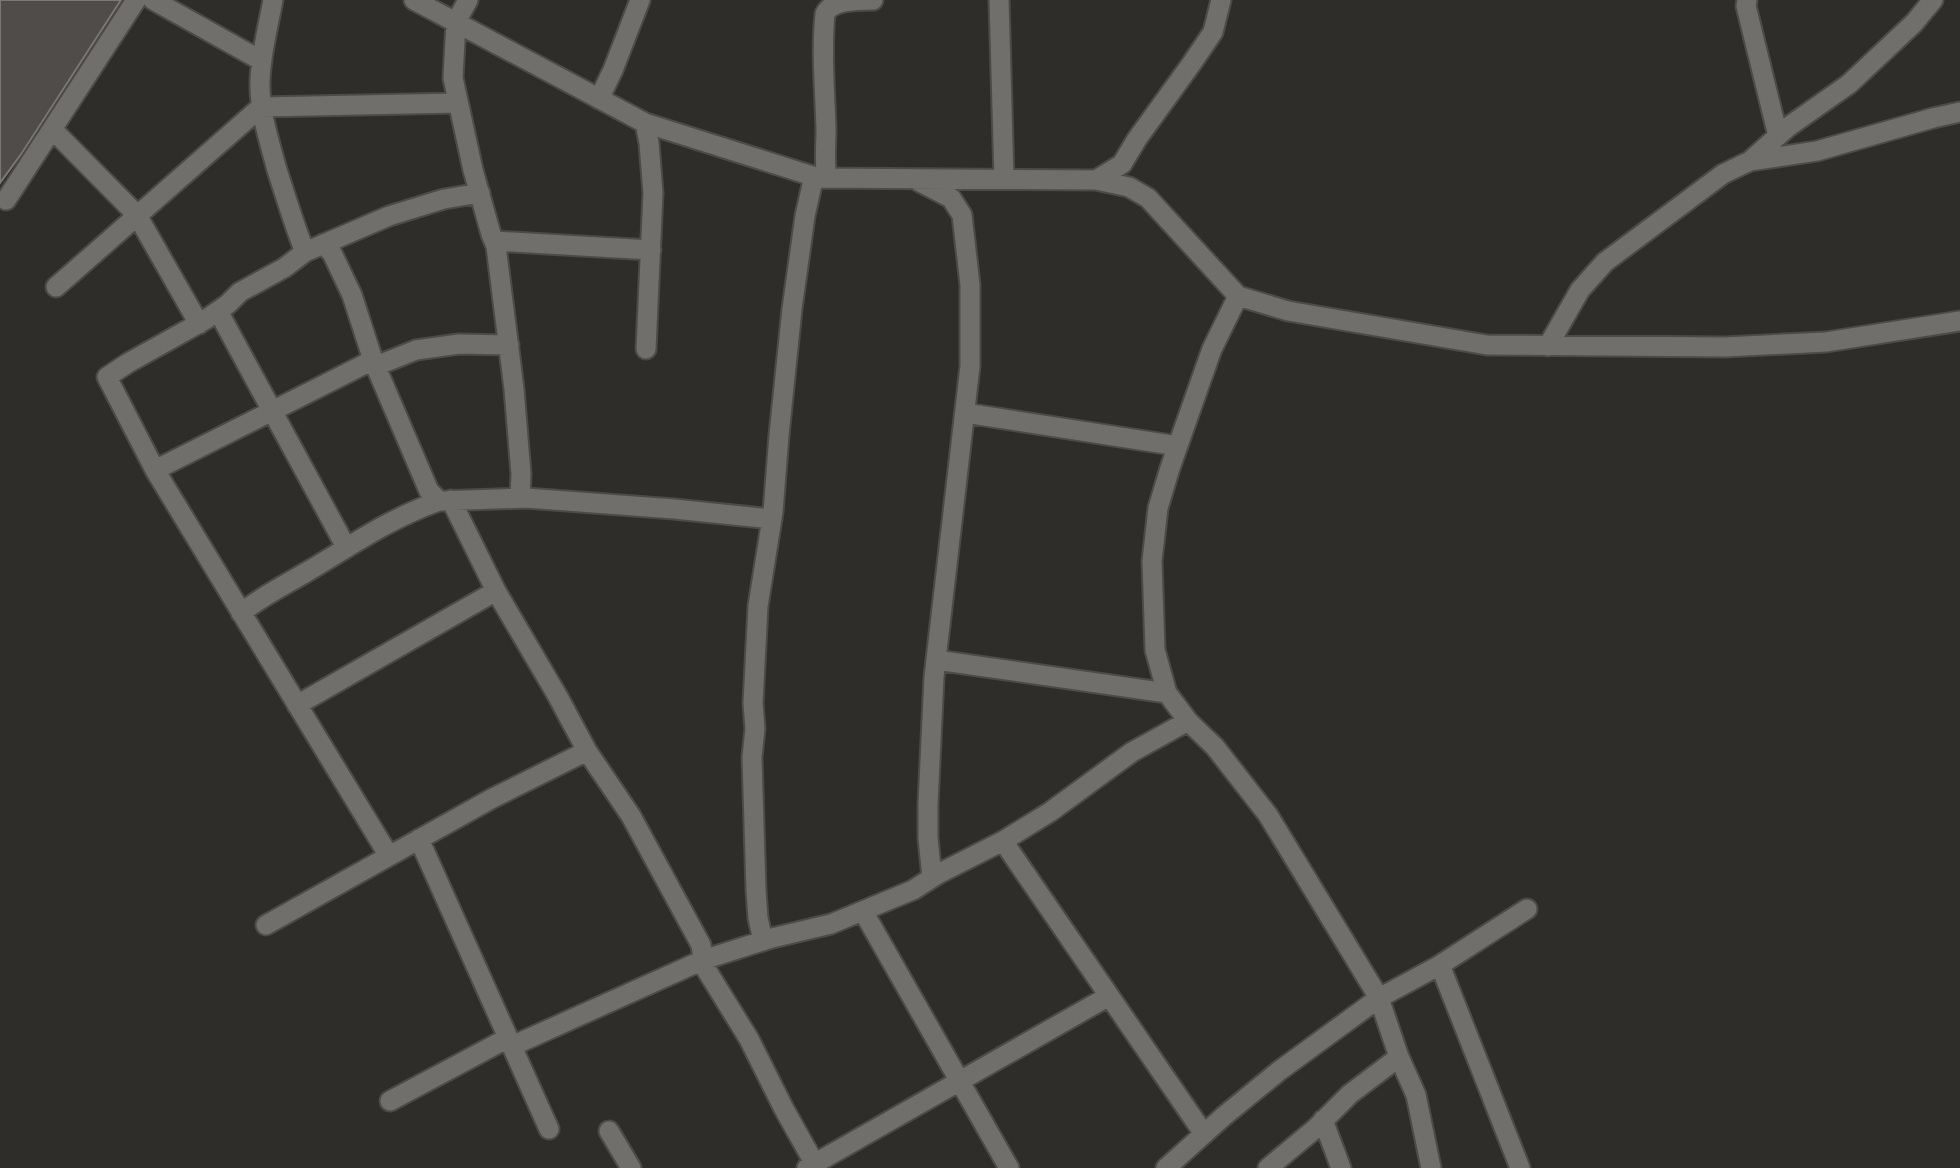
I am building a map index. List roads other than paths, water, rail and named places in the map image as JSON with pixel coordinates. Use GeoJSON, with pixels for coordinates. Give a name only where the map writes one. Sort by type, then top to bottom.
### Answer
{"type":"FeatureCollection","features":[{"type":"Feature","properties":{"kind":"street"},"geometry":{"type":"LineString","coordinates":[[6,200],[136,0]]}},
{"type":"Feature","properties":{"kind":"street"},"geometry":{"type":"LineString","coordinates":[[153,0],[262,61]]}},
{"type":"Feature","properties":{"kind":"street"},"geometry":{"type":"LineString","coordinates":[[273,0],[264,39],[261,107],[285,197],[314,248],[332,253],[352,295],[375,363],[429,491],[445,501],[587,751],[631,816],[701,945],[704,966],[748,1039],[813,1166],[1109,996]]}},
{"type":"Feature","properties":{"kind":"street"},"geometry":{"type":"LineString","coordinates":[[414,0],[645,123],[820,177],[1096,180],[1129,187],[1148,198],[1238,296],[1288,312],[1487,345],[1725,347],[1826,342],[1960,321]]}},
{"type":"Feature","properties":{"kind":"street"},"geometry":{"type":"LineString","coordinates":[[468,0],[456,22],[453,78],[473,170],[496,246],[519,441],[520,498]]}},
{"type":"Feature","properties":{"kind":"street"},"geometry":{"type":"LineString","coordinates":[[599,99],[639,0]]}},
{"type":"Feature","properties":{"kind":"street"},"geometry":{"type":"LineString","coordinates":[[763,941],[756,891],[752,757],[758,606],[772,519],[792,309],[806,216],[824,162],[825,14],[827,7],[841,1],[873,0]]}},
{"type":"Feature","properties":{"kind":"street"},"geometry":{"type":"LineString","coordinates":[[999,0],[1004,179]]}},
{"type":"Feature","properties":{"kind":"street"},"geometry":{"type":"LineString","coordinates":[[1096,180],[1122,164],[1192,64],[1213,32],[1221,0]]}},
{"type":"Feature","properties":{"kind":"street"},"geometry":{"type":"LineString","coordinates":[[1747,0],[1757,57],[1778,136]]}},
{"type":"Feature","properties":{"kind":"street"},"geometry":{"type":"LineString","coordinates":[[1751,161],[1778,136],[1849,84],[1914,23],[1933,0]]}},
{"type":"Feature","properties":{"kind":"street"},"geometry":{"type":"LineString","coordinates":[[56,288],[261,107],[458,103]]}},
{"type":"Feature","properties":{"kind":"street"},"geometry":{"type":"LineString","coordinates":[[1548,345],[1580,290],[1605,262],[1723,174],[1751,161],[1817,152],[1960,112]]}},
{"type":"Feature","properties":{"kind":"street"},"geometry":{"type":"LineString","coordinates":[[645,123],[653,193],[646,349]]}},
{"type":"Feature","properties":{"kind":"street"},"geometry":{"type":"LineString","coordinates":[[52,129],[137,215],[198,324]]}},
{"type":"Feature","properties":{"kind":"street"},"geometry":{"type":"LineString","coordinates":[[912,178],[951,198],[962,215],[970,285],[970,366],[936,660],[928,804],[932,878]]}},
{"type":"Feature","properties":{"kind":"street"},"geometry":{"type":"LineString","coordinates":[[389,856],[155,470],[107,377],[198,324],[240,292],[314,248],[388,216],[444,199],[480,193]]}},
{"type":"Feature","properties":{"kind":"street"},"geometry":{"type":"LineString","coordinates":[[494,241],[651,250]]}},
{"type":"Feature","properties":{"kind":"street"},"geometry":{"type":"LineString","coordinates":[[1238,296],[1212,349],[1158,508],[1152,561],[1155,650],[1167,693],[1188,721],[1215,747],[1268,815],[1379,998],[1399,1058],[1416,1095],[1431,1168]]}},
{"type":"Feature","properties":{"kind":"street"},"geometry":{"type":"LineString","coordinates":[[218,311],[346,547]]}},
{"type":"Feature","properties":{"kind":"street"},"geometry":{"type":"LineString","coordinates":[[155,470],[375,363],[416,350],[459,344],[509,345]]}},
{"type":"Feature","properties":{"kind":"street"},"geometry":{"type":"LineString","coordinates":[[965,413],[1178,446]]}},
{"type":"Feature","properties":{"kind":"street"},"geometry":{"type":"LineString","coordinates":[[241,613],[259,598],[399,517],[445,501],[520,498],[772,519]]}},
{"type":"Feature","properties":{"kind":"street"},"geometry":{"type":"LineString","coordinates":[[297,705],[496,592]]}},
{"type":"Feature","properties":{"kind":"street"},"geometry":{"type":"LineString","coordinates":[[936,660],[1167,693]]}},
{"type":"Feature","properties":{"kind":"street"},"geometry":{"type":"LineString","coordinates":[[390,1101],[510,1042],[703,960],[831,924],[913,890],[1003,841],[1050,812],[1132,752],[1188,721]]}},
{"type":"Feature","properties":{"kind":"street"},"geometry":{"type":"LineString","coordinates":[[266,925],[491,799],[587,751]]}},
{"type":"Feature","properties":{"kind":"street"},"geometry":{"type":"LineString","coordinates":[[419,839],[549,1129]]}},
{"type":"Feature","properties":{"kind":"street"},"geometry":{"type":"LineString","coordinates":[[1003,841],[1204,1134]]}},
{"type":"Feature","properties":{"kind":"street"},"geometry":{"type":"LineString","coordinates":[[1166,1168],[1279,1071],[1379,998],[1440,965],[1527,909]]}},
{"type":"Feature","properties":{"kind":"street"},"geometry":{"type":"LineString","coordinates":[[863,911],[1009,1168]]}},
{"type":"Feature","properties":{"kind":"street"},"geometry":{"type":"LineString","coordinates":[[1440,965],[1520,1168]]}},
{"type":"Feature","properties":{"kind":"street"},"geometry":{"type":"LineString","coordinates":[[1268,1168],[1350,1094],[1399,1058]]}},
{"type":"Feature","properties":{"kind":"street"},"geometry":{"type":"LineString","coordinates":[[1323,1121],[1341,1168]]}},
{"type":"Feature","properties":{"kind":"street"},"geometry":{"type":"LineString","coordinates":[[609,1131],[631,1168]]}}]}
